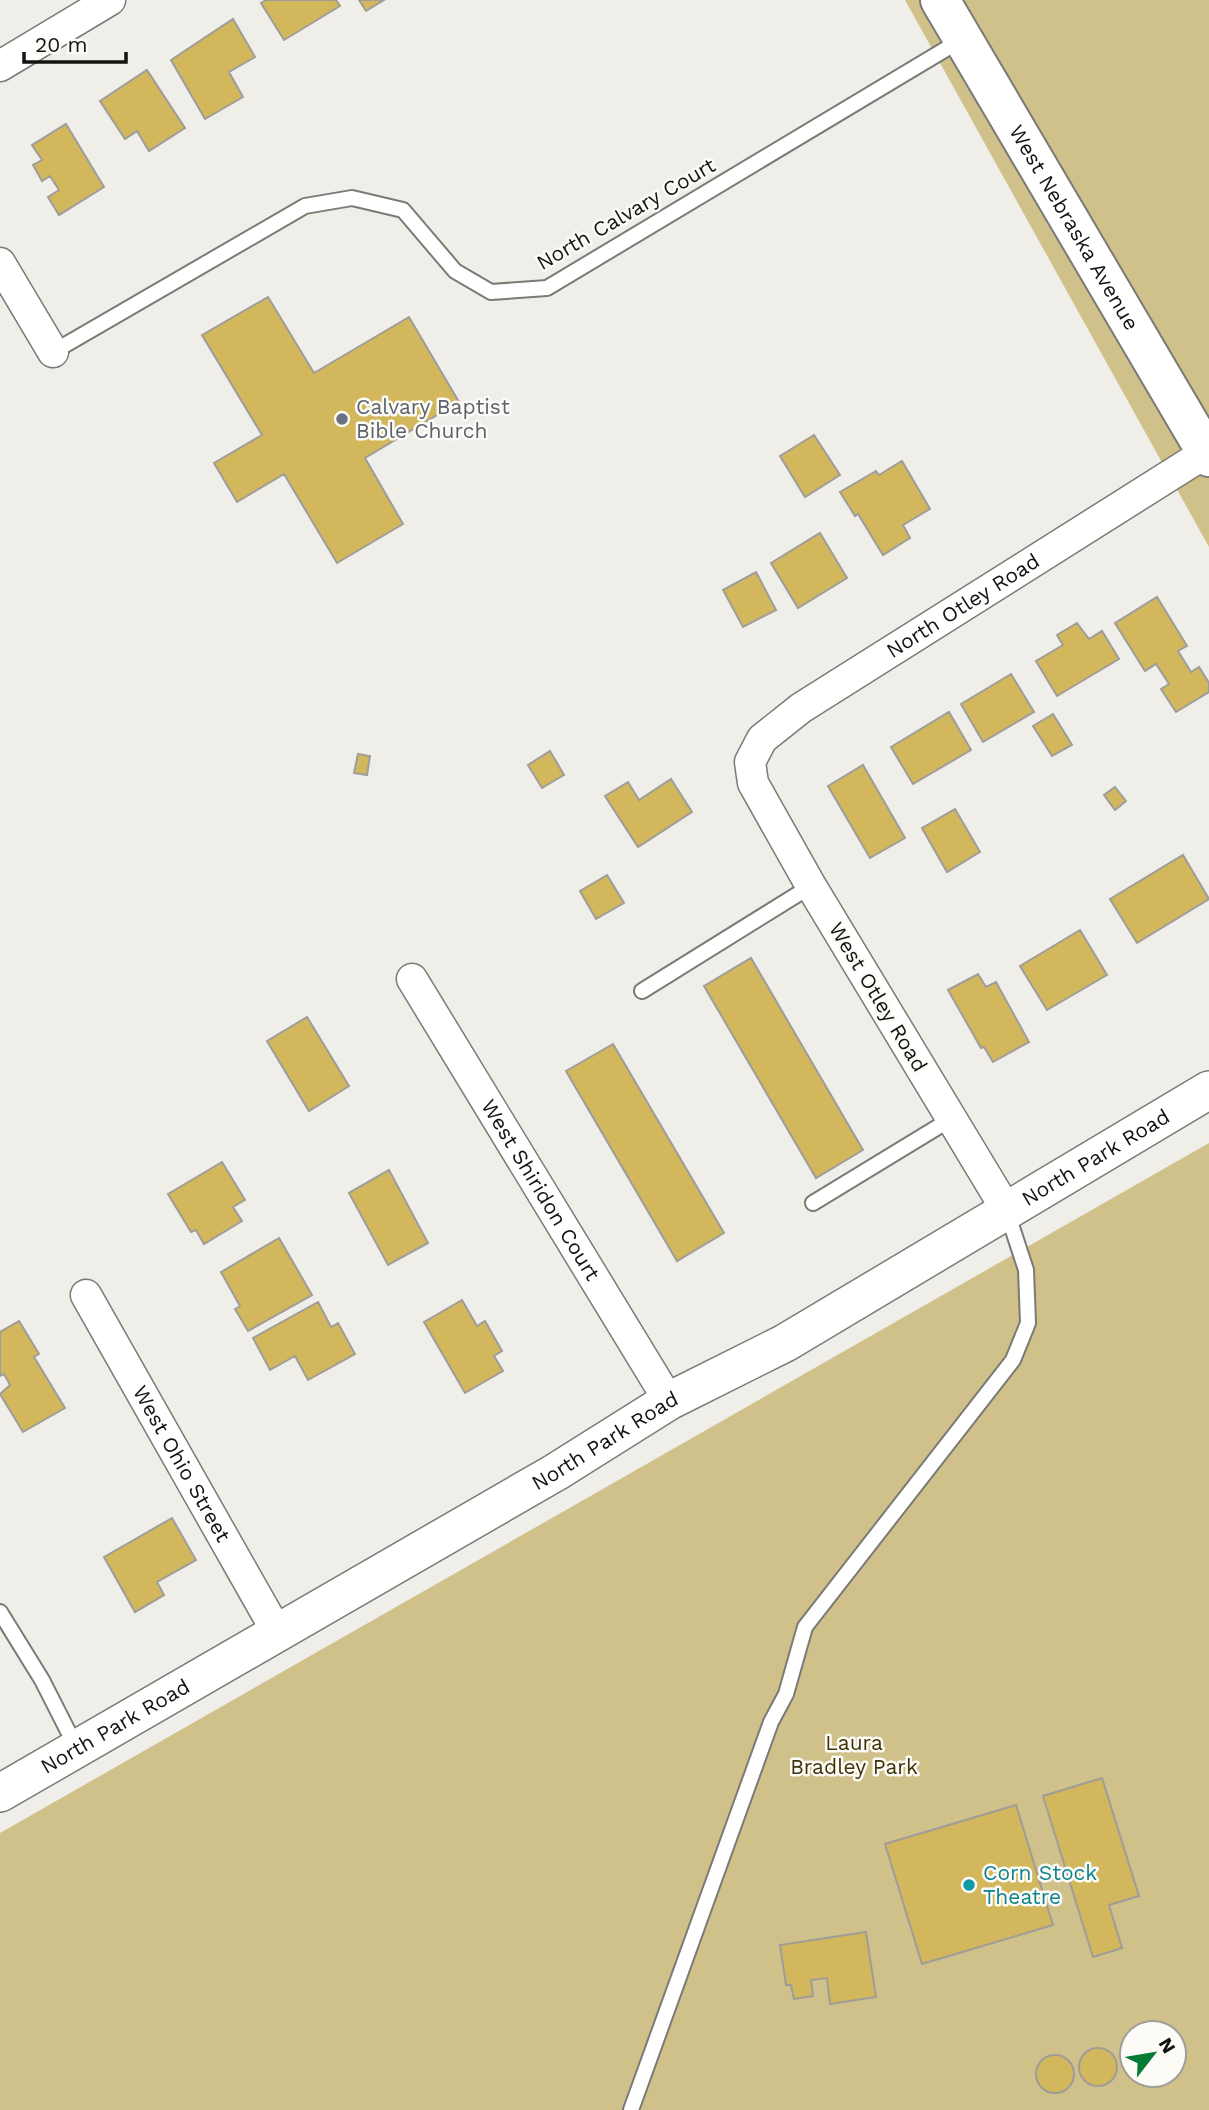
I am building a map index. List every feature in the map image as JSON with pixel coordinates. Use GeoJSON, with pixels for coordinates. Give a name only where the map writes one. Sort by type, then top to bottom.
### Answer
{"type":"FeatureCollection","features":[{"type":"Feature","properties":{"kind":"main road","name":"West Nebraska Avenue"},"geometry":{"type":"LineString","coordinates":[[940,0],[1208,455]]}},
{"type":"Feature","properties":{"kind":"street"},"geometry":{"type":"LineString","coordinates":[[0,66],[110,0]]}},
{"type":"Feature","properties":{"kind":"street"},"geometry":{"type":"LineString","coordinates":[[0,263],[53,352]]}},
{"type":"Feature","properties":{"kind":"street","name":"North Otley Road"},"geometry":{"type":"LineString","coordinates":[[753,783],[750,762],[762,738],[800,708],[1208,455]]}},
{"type":"Feature","properties":{"kind":"street","name":"West Otley Road"},"geometry":{"type":"LineString","coordinates":[[753,783],[811,886],[1006,1209]]}},
{"type":"Feature","properties":{"kind":"street","name":"West Shiridon Court"},"geometry":{"type":"LineString","coordinates":[[412,979],[669,1401]]}},
{"type":"Feature","properties":{"kind":"street","name":"North Park Road"},"geometry":{"type":"LineString","coordinates":[[0,1793],[556,1472],[669,1401],[785,1343],[1209,1090]]}},
{"type":"Feature","properties":{"kind":"street","name":"West Ohio Street"},"geometry":{"type":"LineString","coordinates":[[86,1295],[277,1632]]}},
{"type":"Feature","properties":{"kind":"lane","name":"North Calvary Court"},"geometry":{"type":"LineString","coordinates":[[53,352],[305,206],[352,198],[403,210],[455,271],[491,292],[547,288],[963,39]]}},
{"type":"Feature","properties":{"kind":"lane"},"geometry":{"type":"LineString","coordinates":[[642,991],[811,886]]}},
{"type":"Feature","properties":{"kind":"lane"},"geometry":{"type":"LineString","coordinates":[[813,1203],[951,1119]]}},
{"type":"Feature","properties":{"kind":"lane"},"geometry":{"type":"LineString","coordinates":[[631,2110],[771,1723],[786,1694],[805,1627],[1013,1360],[1028,1323],[1026,1270],[1006,1209]]}},
{"type":"Feature","properties":{"kind":"lane"},"geometry":{"type":"LineString","coordinates":[[0,1612],[42,1680],[76,1749]]}},
{"type":"Feature","properties":{"kind":"green space"},"geometry":{"type":"Polygon","coordinates":[[[905,0],[1209,0],[1209,547],[905,0]]]}},
{"type":"Feature","properties":{"kind":"green space","name":"Laura Bradley Park"},"geometry":{"type":"Polygon","coordinates":[[[1209,1143],[1209,2110],[0,2110],[0,1833],[1209,1143]]]}},
{"type":"Feature","properties":{"kind":"building"},"geometry":{"type":"Polygon","coordinates":[[[266,0],[336,0],[340,6],[284,40],[261,3],[266,0]]]}},
{"type":"Feature","properties":{"kind":"building"},"geometry":{"type":"Polygon","coordinates":[[[359,0],[384,0],[366,11],[359,0]]]}},
{"type":"Feature","properties":{"kind":"building"},"geometry":{"type":"Polygon","coordinates":[[[233,19],[255,57],[229,72],[243,97],[205,119],[171,60],[233,19]]]}},
{"type":"Feature","properties":{"kind":"building"},"geometry":{"type":"Polygon","coordinates":[[[147,70],[185,128],[149,151],[137,131],[125,139],[100,101],[147,70]]]}},
{"type":"Feature","properties":{"kind":"building"},"geometry":{"type":"Polygon","coordinates":[[[66,124],[104,187],[59,215],[48,197],[59,190],[50,176],[42,181],[33,165],[42,160],[32,145],[66,124]]]}},
{"type":"Feature","properties":{"kind":"building","name":"Calvary Baptist Bible Church"},"geometry":{"type":"Polygon","coordinates":[[[268,297],[314,373],[409,317],[459,402],[365,458],[403,524],[337,563],[284,474],[237,502],[214,463],[262,435],[202,335],[268,297]]]}},
{"type":"Feature","properties":{"kind":"building"},"geometry":{"type":"Polygon","coordinates":[[[814,435],[840,475],[805,497],[780,456],[814,435]]]}},
{"type":"Feature","properties":{"kind":"building"},"geometry":{"type":"Polygon","coordinates":[[[902,461],[930,509],[903,525],[910,538],[883,555],[858,514],[855,516],[840,492],[876,471],[879,475],[902,461]]]}},
{"type":"Feature","properties":{"kind":"building"},"geometry":{"type":"Polygon","coordinates":[[[820,533],[847,578],[798,608],[771,563],[820,533]]]}},
{"type":"Feature","properties":{"kind":"building"},"geometry":{"type":"Polygon","coordinates":[[[756,572],[776,610],[743,627],[723,590],[756,572]]]}},
{"type":"Feature","properties":{"kind":"building"},"geometry":{"type":"Polygon","coordinates":[[[1157,597],[1187,646],[1178,651],[1191,672],[1199,667],[1209,683],[1209,692],[1176,712],[1161,689],[1169,684],[1156,664],[1145,671],[1115,623],[1157,597]]]}},
{"type":"Feature","properties":{"kind":"building"},"geometry":{"type":"Polygon","coordinates":[[[1077,623],[1089,639],[1102,631],[1119,659],[1057,696],[1036,661],[1063,645],[1057,635],[1077,623]]]}},
{"type":"Feature","properties":{"kind":"building"},"geometry":{"type":"Polygon","coordinates":[[[1011,674],[1034,712],[983,742],[961,704],[1011,674]]]}},
{"type":"Feature","properties":{"kind":"building"},"geometry":{"type":"Polygon","coordinates":[[[949,712],[971,750],[913,784],[891,747],[949,712]]]}},
{"type":"Feature","properties":{"kind":"building"},"geometry":{"type":"Polygon","coordinates":[[[1053,714],[1072,745],[1052,756],[1033,726],[1053,714]]]}},
{"type":"Feature","properties":{"kind":"building"},"geometry":{"type":"Polygon","coordinates":[[[550,751],[564,775],[542,788],[528,765],[550,751]]]}},
{"type":"Feature","properties":{"kind":"building"},"geometry":{"type":"Polygon","coordinates":[[[358,754],[370,756],[367,775],[354,773],[358,754]]]}},
{"type":"Feature","properties":{"kind":"building"},"geometry":{"type":"Polygon","coordinates":[[[863,765],[905,838],[870,858],[828,786],[863,765]]]}},
{"type":"Feature","properties":{"kind":"building"},"geometry":{"type":"Polygon","coordinates":[[[671,779],[692,812],[638,847],[605,796],[628,782],[639,800],[671,779]]]}},
{"type":"Feature","properties":{"kind":"building"},"geometry":{"type":"Polygon","coordinates":[[[1115,787],[1126,801],[1115,810],[1104,795],[1115,787]]]}},
{"type":"Feature","properties":{"kind":"building"},"geometry":{"type":"Polygon","coordinates":[[[955,809],[980,852],[947,872],[922,828],[955,809]]]}},
{"type":"Feature","properties":{"kind":"building"},"geometry":{"type":"Polygon","coordinates":[[[1183,855],[1209,899],[1137,943],[1110,899],[1183,855]]]}},
{"type":"Feature","properties":{"kind":"building"},"geometry":{"type":"Polygon","coordinates":[[[607,875],[624,903],[596,919],[580,891],[607,875]]]}},
{"type":"Feature","properties":{"kind":"building"},"geometry":{"type":"Polygon","coordinates":[[[1080,930],[1107,975],[1047,1010],[1020,966],[1080,930]]]}},
{"type":"Feature","properties":{"kind":"building"},"geometry":{"type":"Polygon","coordinates":[[[751,958],[863,1150],[816,1178],[704,986],[751,958]]]}},
{"type":"Feature","properties":{"kind":"building"},"geometry":{"type":"Polygon","coordinates":[[[978,974],[986,987],[996,982],[1029,1042],[993,1062],[984,1047],[981,1048],[948,990],[978,974]]]}},
{"type":"Feature","properties":{"kind":"building"},"geometry":{"type":"Polygon","coordinates":[[[307,1017],[349,1086],[309,1111],[267,1041],[307,1017]]]}},
{"type":"Feature","properties":{"kind":"building"},"geometry":{"type":"Polygon","coordinates":[[[613,1044],[724,1233],[677,1261],[566,1071],[613,1044]]]}},
{"type":"Feature","properties":{"kind":"building"},"geometry":{"type":"Polygon","coordinates":[[[222,1162],[245,1200],[233,1207],[242,1221],[204,1244],[196,1230],[191,1232],[168,1194],[222,1162]]]}},
{"type":"Feature","properties":{"kind":"building"},"geometry":{"type":"Polygon","coordinates":[[[389,1170],[428,1243],[388,1265],[349,1193],[389,1170]]]}},
{"type":"Feature","properties":{"kind":"building"},"geometry":{"type":"Polygon","coordinates":[[[279,1238],[312,1295],[248,1331],[235,1309],[240,1306],[221,1272],[279,1238]]]}},
{"type":"Feature","properties":{"kind":"building"},"geometry":{"type":"Polygon","coordinates":[[[462,1300],[477,1326],[485,1321],[502,1351],[494,1356],[503,1371],[465,1393],[424,1322],[462,1300]]]}},
{"type":"Feature","properties":{"kind":"building"},"geometry":{"type":"Polygon","coordinates":[[[318,1302],[331,1327],[338,1323],[355,1354],[308,1380],[295,1356],[270,1370],[253,1338],[318,1302]]]}},
{"type":"Feature","properties":{"kind":"building"},"geometry":{"type":"Polygon","coordinates":[[[19,1321],[39,1354],[34,1357],[65,1408],[23,1432],[0,1394],[10,1385],[4,1374],[0,1376],[0,1332],[19,1321]]]}},
{"type":"Feature","properties":{"kind":"building"},"geometry":{"type":"Polygon","coordinates":[[[172,1518],[196,1560],[157,1582],[164,1595],[135,1612],[104,1557],[172,1518]]]}},
{"type":"Feature","properties":{"kind":"building"},"geometry":{"type":"Polygon","coordinates":[[[1102,1778],[1139,1896],[1109,1905],[1122,1948],[1093,1957],[1043,1796],[1102,1778]]]}},
{"type":"Feature","properties":{"kind":"building","name":"Corn Stock Theatre"},"geometry":{"type":"Polygon","coordinates":[[[1016,1805],[1053,1925],[922,1964],[885,1844],[1016,1805]]]}},
{"type":"Feature","properties":{"kind":"building"},"geometry":{"type":"Polygon","coordinates":[[[866,1932],[876,1997],[830,2004],[827,1978],[811,1980],[813,1996],[794,1999],[791,1985],[786,1985],[780,1945],[866,1932]]]}},
{"type":"Feature","properties":{"kind":"building"},"geometry":{"type":"Polygon","coordinates":[[[1098,2048],[1112,2053],[1117,2067],[1112,2081],[1098,2086],[1084,2081],[1079,2067],[1084,2053],[1098,2048]]]}},
{"type":"Feature","properties":{"kind":"building"},"geometry":{"type":"Polygon","coordinates":[[[1055,2055],[1068,2061],[1074,2074],[1068,2087],[1055,2093],[1042,2087],[1036,2074],[1042,2061],[1055,2055]]]}},
{"type":"Feature","properties":{"kind":"place","name":"Calvary Baptist Bible Church"},"geometry":{"type":"Point","coordinates":[342,419]}},
{"type":"Feature","properties":{"kind":"place","name":"Corn Stock Theatre"},"geometry":{"type":"Point","coordinates":[969,1885]}}]}
